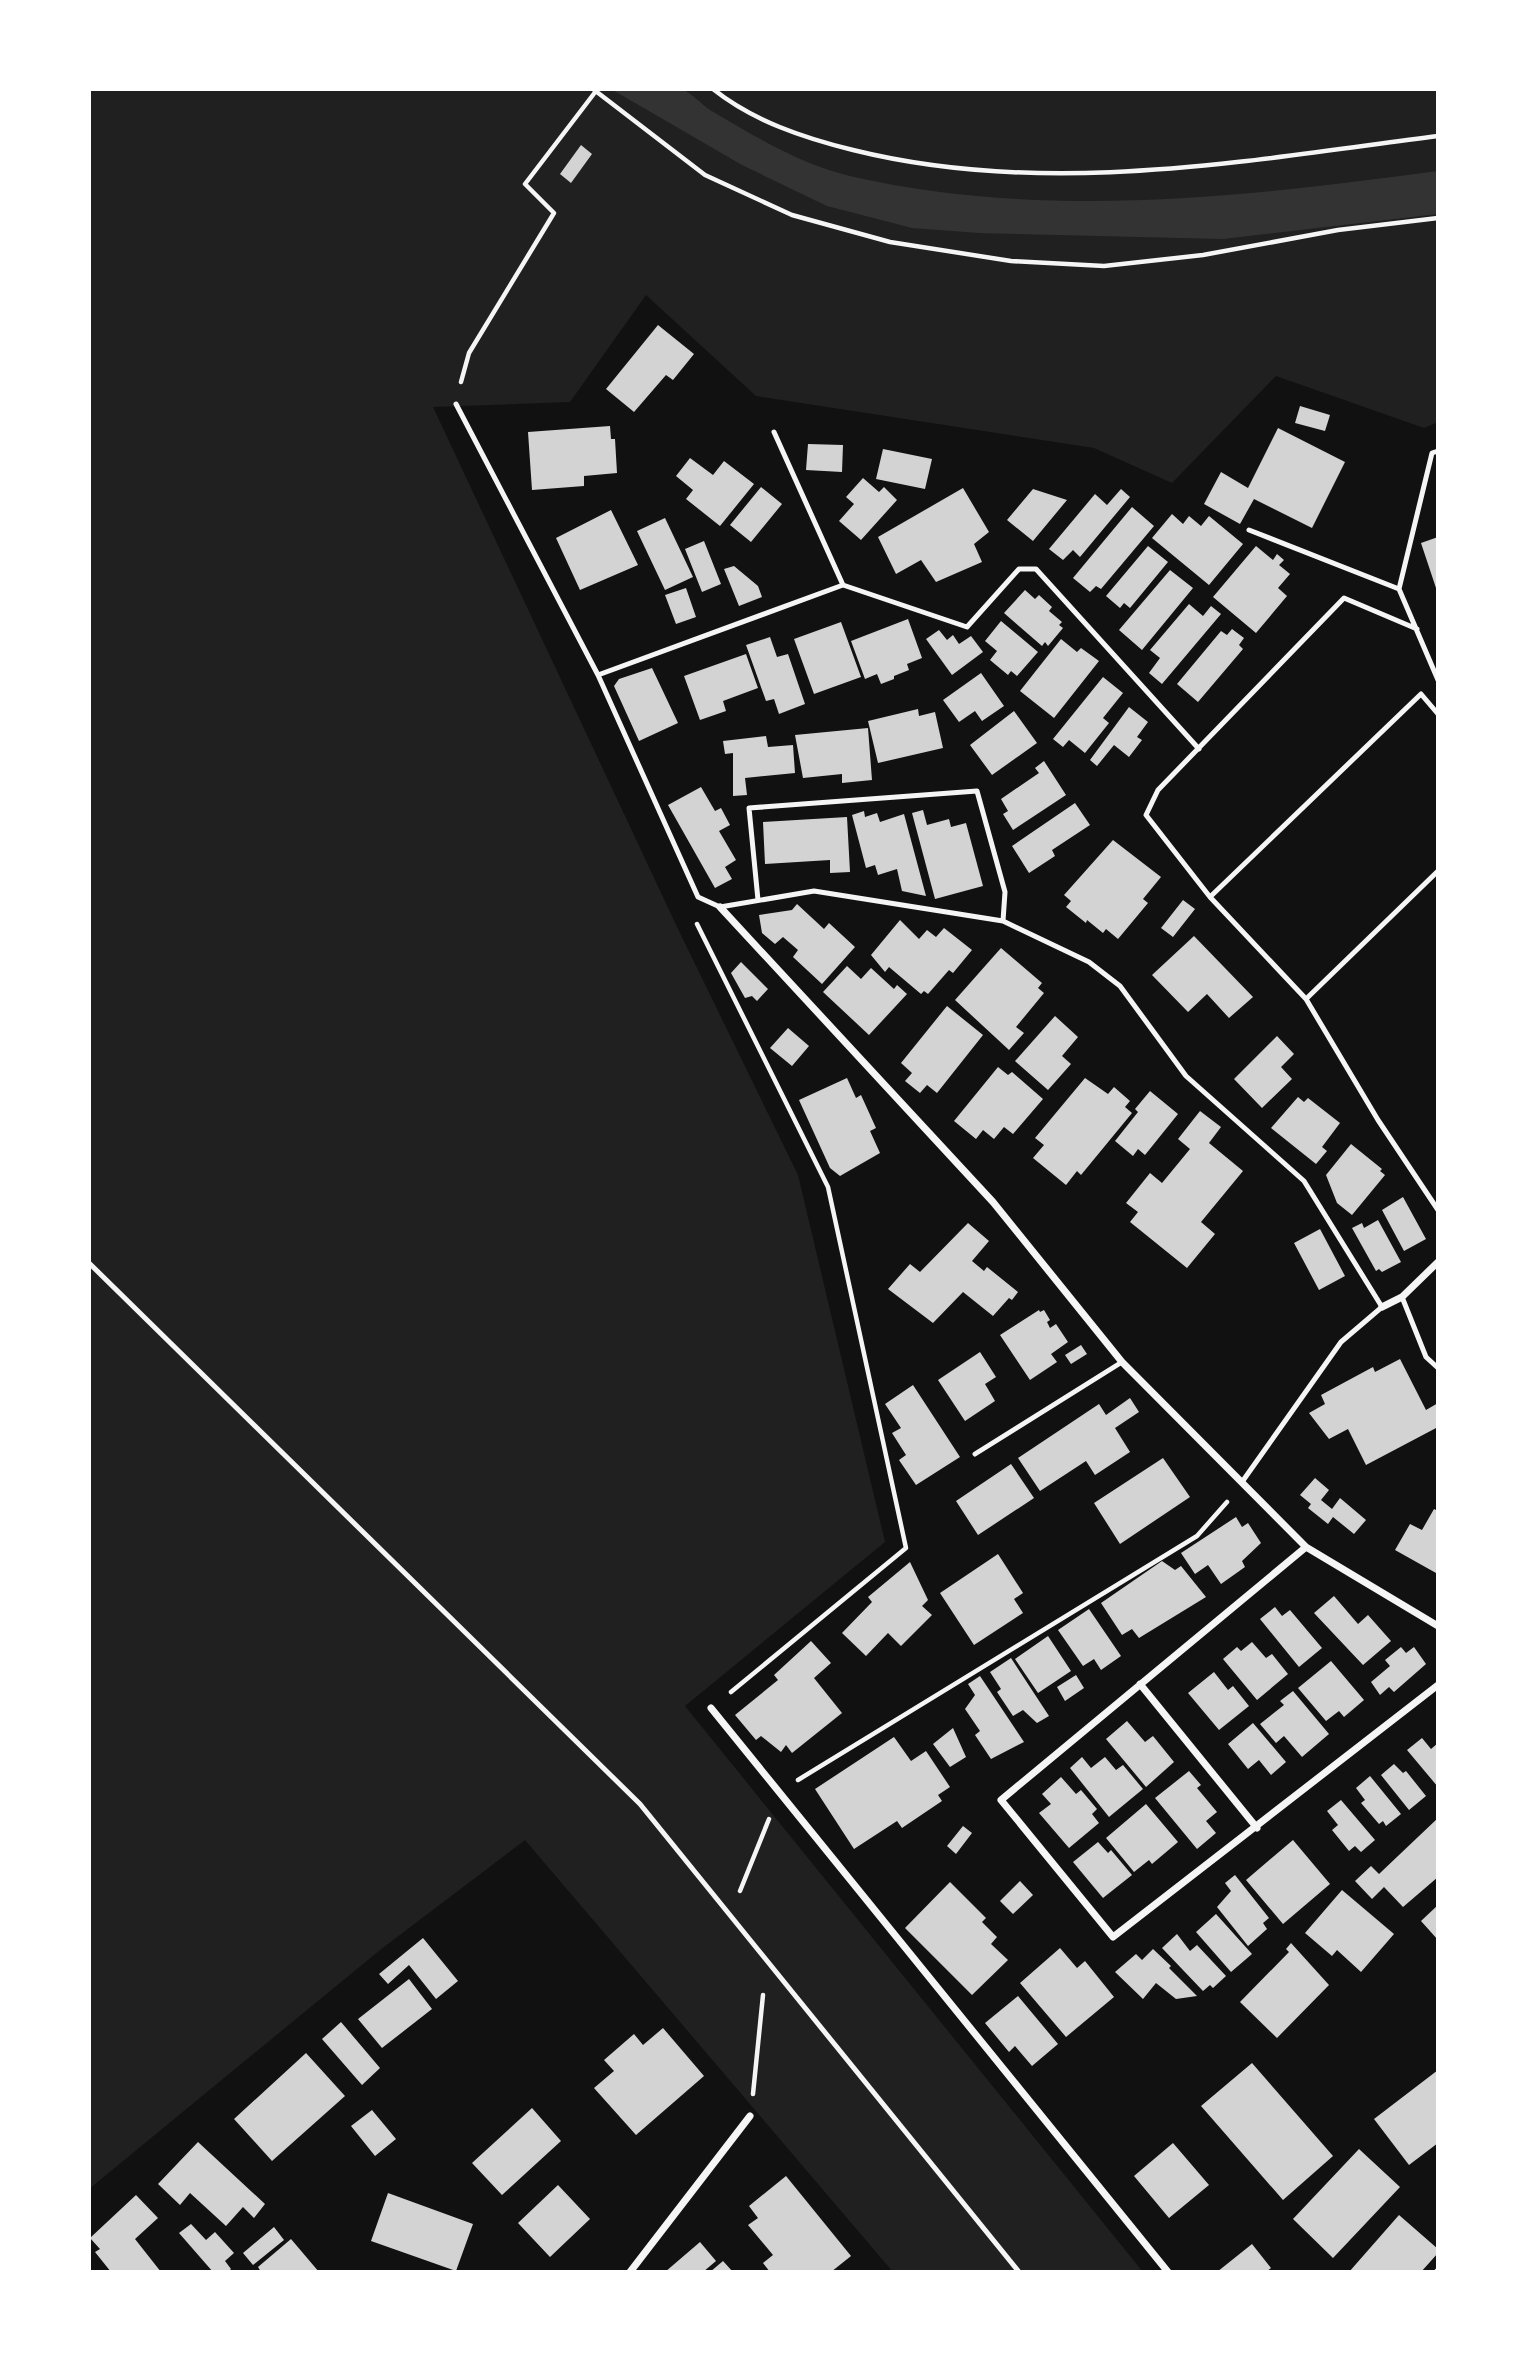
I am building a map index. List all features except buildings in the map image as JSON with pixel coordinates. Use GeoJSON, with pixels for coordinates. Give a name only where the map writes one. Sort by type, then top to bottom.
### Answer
{"type":"FeatureCollection","features":[{"type":"Feature","properties":{"kind":"street"},"geometry":{"type":"LineString","coordinates":[[720,907],[993,1202],[1122,1362],[1306,1547],[1438,1626]]}},
{"type":"Feature","properties":{"kind":"street"},"geometry":{"type":"LineString","coordinates":[[1382,1307],[1402,1297],[1438,1262]]}},
{"type":"Feature","properties":{"kind":"street"},"geometry":{"type":"LineString","coordinates":[[1306,1547],[1001,1800],[1113,1937],[1438,1685]]}},
{"type":"Feature","properties":{"kind":"street"},"geometry":{"type":"LineString","coordinates":[[1140,1684],[1257,1828]]}},
{"type":"Feature","properties":{"kind":"street"},"geometry":{"type":"LineString","coordinates":[[711,1709],[781,1791],[1168,2272]]}},
{"type":"Feature","properties":{"kind":"street"},"geometry":{"type":"LineString","coordinates":[[630,2272],[750,2116]]}},
{"type":"Feature","properties":{"kind":"lane"},"geometry":{"type":"LineString","coordinates":[[456,404],[598,675],[698,897],[720,907],[814,891],[1003,921],[1089,962],[1120,986],[1186,1076],[1304,1181],[1382,1307],[1341,1342],[1242,1482]]}},
{"type":"Feature","properties":{"kind":"lane"},"geometry":{"type":"LineString","coordinates":[[774,432],[844,585]]}},
{"type":"Feature","properties":{"kind":"lane"},"geometry":{"type":"LineString","coordinates":[[1438,451],[1432,453],[1399,589],[1432,672],[1438,680]]}},
{"type":"Feature","properties":{"kind":"lane"},"geometry":{"type":"LineString","coordinates":[[1249,530],[1399,589]]}},
{"type":"Feature","properties":{"kind":"lane"},"geometry":{"type":"LineString","coordinates":[[598,675],[844,585],[967,627],[1019,569],[1036,569],[1199,749]]}},
{"type":"Feature","properties":{"kind":"lane"},"geometry":{"type":"LineString","coordinates":[[1417,629],[1344,598],[1158,790],[1146,815],[1210,897],[1306,999],[1378,1120],[1438,1210]]}},
{"type":"Feature","properties":{"kind":"lane"},"geometry":{"type":"LineString","coordinates":[[1210,897],[1421,694],[1438,714]]}},
{"type":"Feature","properties":{"kind":"lane"},"geometry":{"type":"LineString","coordinates":[[758,900],[749,808],[976,791],[1005,892],[1003,921]]}},
{"type":"Feature","properties":{"kind":"lane"},"geometry":{"type":"LineString","coordinates":[[1306,999],[1438,871]]}},
{"type":"Feature","properties":{"kind":"lane"},"geometry":{"type":"LineString","coordinates":[[89,1263],[640,1804],[1019,2272]]}},
{"type":"Feature","properties":{"kind":"lane"},"geometry":{"type":"LineString","coordinates":[[1402,1297],[1426,1357],[1438,1368]]}},
{"type":"Feature","properties":{"kind":"lane"},"geometry":{"type":"LineString","coordinates":[[975,1454],[1122,1362]]}},
{"type":"Feature","properties":{"kind":"path"},"geometry":{"type":"LineString","coordinates":[[713,89],[731,103],[808,140],[910,164],[1050,175],[1185,169],[1438,135]]}},
{"type":"Feature","properties":{"kind":"path"},"geometry":{"type":"LineString","coordinates":[[469,353],[554,213],[525,184],[594,90],[705,175],[792,215],[890,242],[998,259],[1104,266],[1203,255],[1338,230],[1438,218]]}},
{"type":"Feature","properties":{"kind":"path"},"geometry":{"type":"LineString","coordinates":[[698,897],[692,913],[828,1187],[906,1548],[711,1709]]}},
{"type":"Feature","properties":{"kind":"path"},"geometry":{"type":"LineString","coordinates":[[730,1916],[781,1791],[1196,1536],[1211,1523],[1242,1482]]}},
{"type":"Feature","properties":{"kind":"path"},"geometry":{"type":"LineString","coordinates":[[750,2116],[767,1961]]}},
{"type":"Feature","properties":{"kind":"shaded area"},"geometry":{"type":"Polygon","coordinates":[[[654,87],[684,90],[710,110],[744,130],[816,166],[854,177],[927,190],[999,198],[1146,200],[1292,189],[1438,171],[1438,214],[1223,239],[979,233],[912,228],[827,206],[742,165],[611,89],[654,87]]]}},
{"type":"Feature","properties":{"kind":"shaded area"},"geometry":{"type":"Polygon","coordinates":[[[89,89],[1438,89],[1438,422],[1424,428],[1276,376],[1172,483],[1094,448],[756,396],[646,295],[570,402],[433,407],[679,931],[798,1175],[885,1542],[685,1706],[1143,2272],[893,2272],[525,1840],[380,1950],[89,2189],[89,89]]]}}]}
